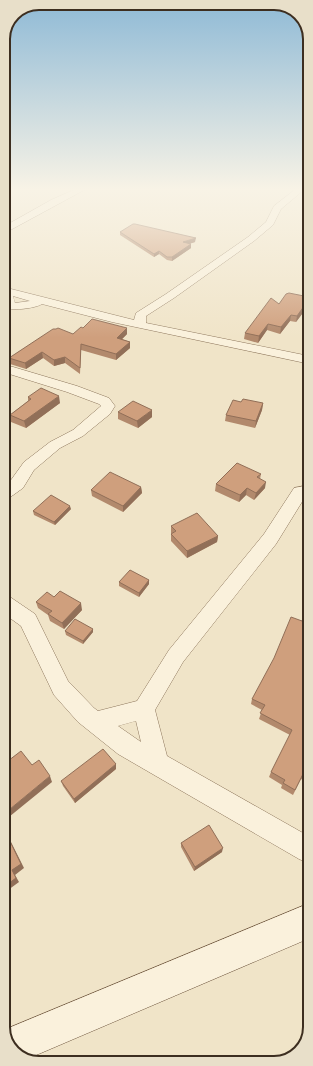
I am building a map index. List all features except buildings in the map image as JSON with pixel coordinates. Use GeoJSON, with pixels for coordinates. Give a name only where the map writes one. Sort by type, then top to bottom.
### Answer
{"type":"FeatureCollection","features":[{"type":"Feature","properties":{"kind":"street"},"geometry":{"type":"LineString","coordinates":[[140,325],[140,315],[170,296],[251,239]]}},
{"type":"Feature","properties":{"kind":"street"},"geometry":{"type":"LineString","coordinates":[[10,292],[140,325],[303,359]]}},
{"type":"Feature","properties":{"kind":"street"},"geometry":{"type":"LineString","coordinates":[[10,309],[44,302]]}},
{"type":"Feature","properties":{"kind":"street"},"geometry":{"type":"LineString","coordinates":[[10,370],[72,389],[104,401],[108,406],[105,411],[78,433],[56,445],[29,466],[17,484],[10,489]]}},
{"type":"Feature","properties":{"kind":"street"},"geometry":{"type":"LineString","coordinates":[[95,722],[144,709],[176,656],[270,539],[300,492],[303,492]]}},
{"type":"Feature","properties":{"kind":"street"},"geometry":{"type":"LineString","coordinates":[[10,606],[28,620],[62,688],[86,715],[126,746],[303,851]]}},
{"type":"Feature","properties":{"kind":"street"},"geometry":{"type":"LineString","coordinates":[[144,709],[157,764]]}},
{"type":"Feature","properties":{"kind":"street"},"geometry":{"type":"LineString","coordinates":[[22,1048],[303,923]]}}]}
